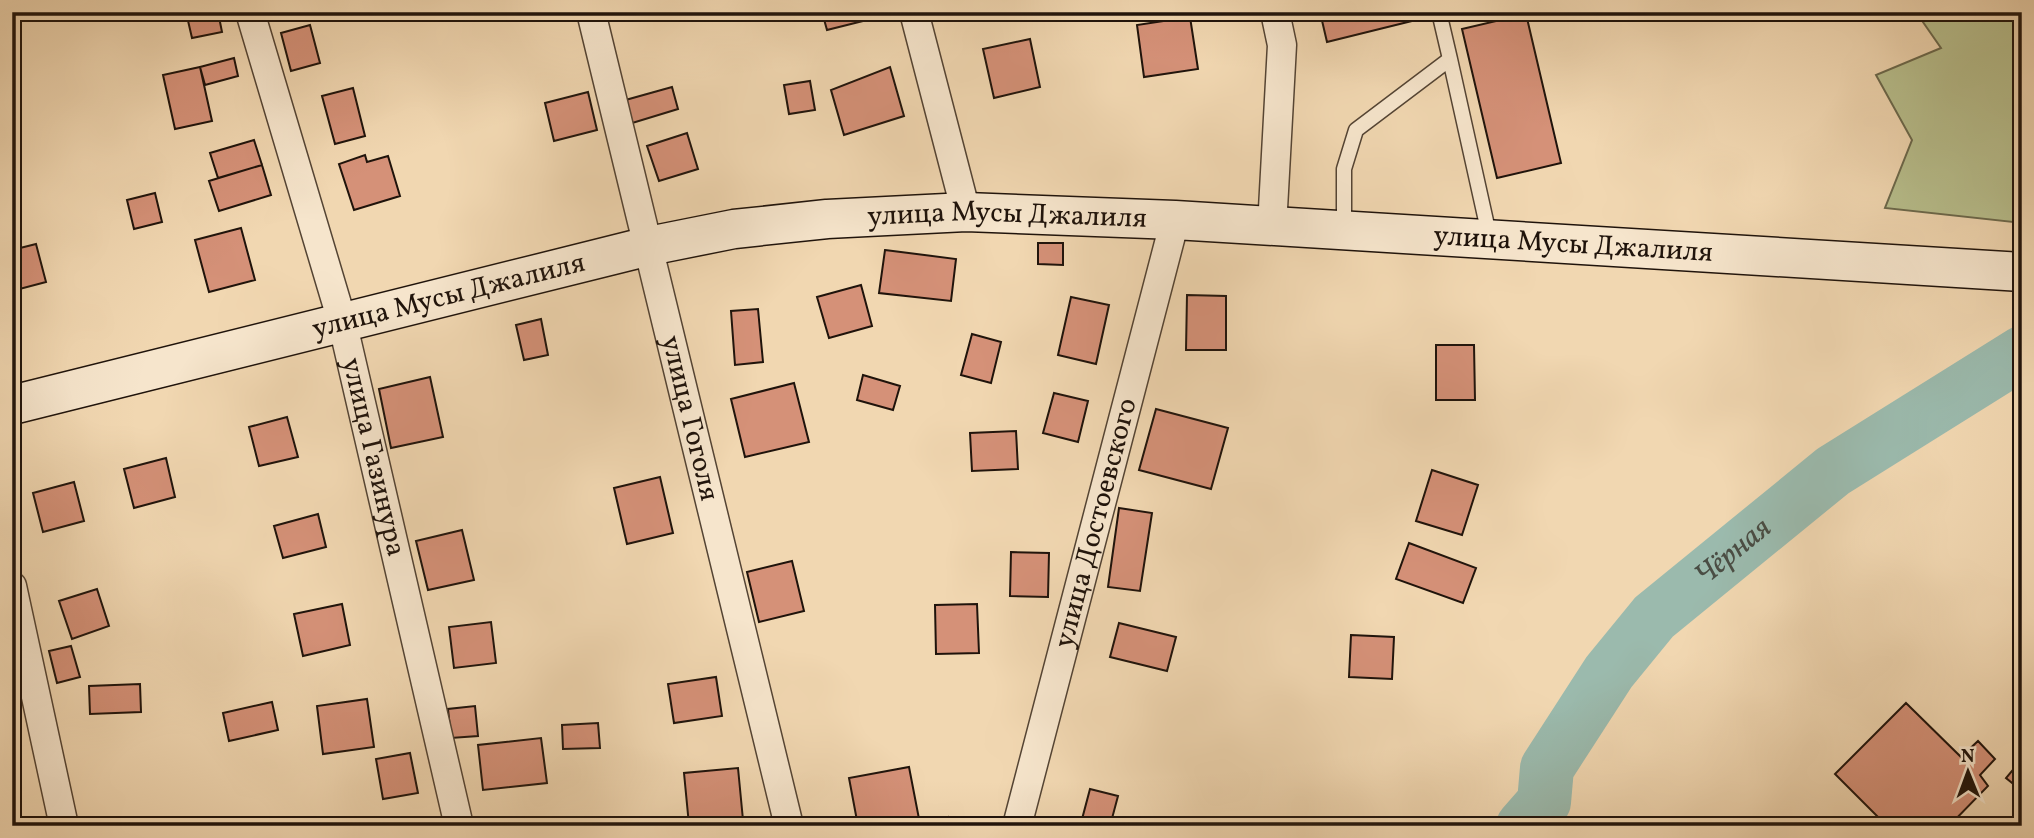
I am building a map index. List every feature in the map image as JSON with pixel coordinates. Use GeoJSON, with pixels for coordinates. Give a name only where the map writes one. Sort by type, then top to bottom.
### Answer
{"type":"FeatureCollection","features":[{"type":"Feature","properties":{"kind":"main road","name":"улица Мусы Джалиля"},"geometry":{"type":"LineString","coordinates":[[12,405],[649,246],[734,229],[966,212],[1175,220],[2022,272]]}},
{"type":"Feature","properties":{"kind":"street","name":"улица Газинура"},"geometry":{"type":"LineString","coordinates":[[250,12],[342,321],[459,826]]}},
{"type":"Feature","properties":{"kind":"street","name":"улица Гоголя"},"geometry":{"type":"LineString","coordinates":[[592,12],[789,826]]}},
{"type":"Feature","properties":{"kind":"street"},"geometry":{"type":"LineString","coordinates":[[914,12],[966,212]]}},
{"type":"Feature","properties":{"kind":"street"},"geometry":{"type":"LineString","coordinates":[[1272,227],[1282,45],[1275,12]]}},
{"type":"Feature","properties":{"kind":"street","name":"улица Достоевского"},"geometry":{"type":"LineString","coordinates":[[1017,826],[1175,220]]}},
{"type":"Feature","properties":{"kind":"street"},"geometry":{"type":"LineString","coordinates":[[12,586],[64,826]]}},
{"type":"Feature","properties":{"kind":"lane"},"geometry":{"type":"LineString","coordinates":[[1440,12],[1490,240]]}},
{"type":"Feature","properties":{"kind":"lane"},"geometry":{"type":"LineString","coordinates":[[1344,232],[1344,169],[1356,130],[1450,59]]}},
{"type":"Feature","properties":{"kind":"green space"},"geometry":{"type":"Polygon","coordinates":[[[1916,12],[2022,12],[2022,223],[1885,208],[1912,140],[1876,75],[1941,48],[1916,12]]]}},
{"type":"Feature","properties":{"kind":"building"},"geometry":{"type":"Polygon","coordinates":[[[12,12],[38,12],[39,15],[12,21],[12,12]]]}},
{"type":"Feature","properties":{"kind":"building"},"geometry":{"type":"Polygon","coordinates":[[[186,12],[218,12],[222,32],[192,38],[186,12]]]}},
{"type":"Feature","properties":{"kind":"building"},"geometry":{"type":"Polygon","coordinates":[[[280,12],[310,12],[282,19],[280,12]]]}},
{"type":"Feature","properties":{"kind":"building"},"geometry":{"type":"Polygon","coordinates":[[[822,12],[865,12],[867,20],[827,30],[822,12]]]}},
{"type":"Feature","properties":{"kind":"building"},"geometry":{"type":"Polygon","coordinates":[[[1320,12],[1418,12],[1420,19],[1327,42],[1320,12]]]}},
{"type":"Feature","properties":{"kind":"building"},"geometry":{"type":"Polygon","coordinates":[[[1526,14],[1561,163],[1497,178],[1462,29],[1526,14]]]}},
{"type":"Feature","properties":{"kind":"building"},"geometry":{"type":"Polygon","coordinates":[[[1190,17],[1198,69],[1144,77],[1137,25],[1190,17]]]}},
{"type":"Feature","properties":{"kind":"building"},"geometry":{"type":"Polygon","coordinates":[[[310,25],[320,63],[291,71],[281,33],[310,25]]]}},
{"type":"Feature","properties":{"kind":"building"},"geometry":{"type":"Polygon","coordinates":[[[1030,39],[1040,87],[994,98],[983,49],[1030,39]]]}},
{"type":"Feature","properties":{"kind":"building"},"geometry":{"type":"Polygon","coordinates":[[[234,58],[238,76],[205,85],[200,67],[234,58]]]}},
{"type":"Feature","properties":{"kind":"building"},"geometry":{"type":"Polygon","coordinates":[[[200,67],[212,121],[175,129],[163,75],[200,67]]]}},
{"type":"Feature","properties":{"kind":"building"},"geometry":{"type":"Polygon","coordinates":[[[890,67],[904,116],[844,135],[831,90],[890,67]]]}},
{"type":"Feature","properties":{"kind":"building"},"geometry":{"type":"Polygon","coordinates":[[[810,81],[815,110],[789,114],[784,85],[810,81]]]}},
{"type":"Feature","properties":{"kind":"building"},"geometry":{"type":"Polygon","coordinates":[[[672,87],[678,109],[629,124],[622,101],[672,87]]]}},
{"type":"Feature","properties":{"kind":"building"},"geometry":{"type":"Polygon","coordinates":[[[353,88],[365,136],[335,144],[322,96],[353,88]]]}},
{"type":"Feature","properties":{"kind":"building"},"geometry":{"type":"Polygon","coordinates":[[[588,92],[597,130],[554,141],[545,103],[588,92]]]}},
{"type":"Feature","properties":{"kind":"building"},"geometry":{"type":"Polygon","coordinates":[[[687,133],[698,169],[659,181],[647,146],[687,133]]]}},
{"type":"Feature","properties":{"kind":"building"},"geometry":{"type":"Polygon","coordinates":[[[12,140],[20,162],[12,165],[12,140]]]}},
{"type":"Feature","properties":{"kind":"building"},"geometry":{"type":"Polygon","coordinates":[[[254,140],[262,165],[218,178],[210,153],[254,140]]]}},
{"type":"Feature","properties":{"kind":"building"},"geometry":{"type":"Polygon","coordinates":[[[365,155],[367,162],[388,156],[400,196],[354,210],[339,164],[365,155]]]}},
{"type":"Feature","properties":{"kind":"building"},"geometry":{"type":"Polygon","coordinates":[[[262,165],[271,195],[219,211],[209,181],[262,165]]]}},
{"type":"Feature","properties":{"kind":"building"},"geometry":{"type":"Polygon","coordinates":[[[155,193],[162,222],[134,229],[127,200],[155,193]]]}},
{"type":"Feature","properties":{"kind":"building"},"geometry":{"type":"Polygon","coordinates":[[[241,228],[255,280],[209,292],[195,240],[241,228]]]}},
{"type":"Feature","properties":{"kind":"building"},"geometry":{"type":"Polygon","coordinates":[[[1038,243],[1063,243],[1063,265],[1038,264],[1038,243]]]}},
{"type":"Feature","properties":{"kind":"building"},"geometry":{"type":"Polygon","coordinates":[[[36,244],[46,282],[12,291],[12,250],[36,244]]]}},
{"type":"Feature","properties":{"kind":"building"},"geometry":{"type":"Polygon","coordinates":[[[885,250],[956,259],[951,301],[879,293],[885,250]]]}},
{"type":"Feature","properties":{"kind":"building"},"geometry":{"type":"Polygon","coordinates":[[[861,285],[872,326],[829,338],[817,297],[861,285]]]}},
{"type":"Feature","properties":{"kind":"building"},"geometry":{"type":"Polygon","coordinates":[[[1187,295],[1226,296],[1226,350],[1186,350],[1187,295]]]}},
{"type":"Feature","properties":{"kind":"building"},"geometry":{"type":"Polygon","coordinates":[[[1071,297],[1109,305],[1096,364],[1058,355],[1071,297]]]}},
{"type":"Feature","properties":{"kind":"building"},"geometry":{"type":"Polygon","coordinates":[[[758,309],[763,362],[735,365],[731,311],[758,309]]]}},
{"type":"Feature","properties":{"kind":"building"},"geometry":{"type":"Polygon","coordinates":[[[541,319],[548,355],[524,360],[516,325],[541,319]]]}},
{"type":"Feature","properties":{"kind":"building"},"geometry":{"type":"Polygon","coordinates":[[[972,334],[1001,342],[991,383],[961,375],[972,334]]]}},
{"type":"Feature","properties":{"kind":"building"},"geometry":{"type":"Polygon","coordinates":[[[1436,345],[1474,345],[1475,400],[1436,400],[1436,345]]]}},
{"type":"Feature","properties":{"kind":"building"},"geometry":{"type":"Polygon","coordinates":[[[863,375],[900,386],[893,410],[857,400],[863,375]]]}},
{"type":"Feature","properties":{"kind":"building"},"geometry":{"type":"Polygon","coordinates":[[[430,377],[443,437],[391,448],[379,389],[430,377]]]}},
{"type":"Feature","properties":{"kind":"building"},"geometry":{"type":"Polygon","coordinates":[[[794,383],[809,442],[745,457],[731,399],[794,383]]]}},
{"type":"Feature","properties":{"kind":"building"},"geometry":{"type":"Polygon","coordinates":[[[1054,393],[1088,401],[1078,442],[1043,433],[1054,393]]]}},
{"type":"Feature","properties":{"kind":"building"},"geometry":{"type":"Polygon","coordinates":[[[1156,409],[1228,428],[1211,489],[1139,470],[1156,409]]]}},
{"type":"Feature","properties":{"kind":"building"},"geometry":{"type":"Polygon","coordinates":[[[287,417],[298,457],[259,466],[249,427],[287,417]]]}},
{"type":"Feature","properties":{"kind":"building"},"geometry":{"type":"Polygon","coordinates":[[[1016,431],[1018,469],[972,471],[970,433],[1016,431]]]}},
{"type":"Feature","properties":{"kind":"building"},"geometry":{"type":"Polygon","coordinates":[[[166,458],[175,497],[134,508],[124,469],[166,458]]]}},
{"type":"Feature","properties":{"kind":"building"},"geometry":{"type":"Polygon","coordinates":[[[1432,470],[1478,485],[1462,535],[1416,521],[1432,470]]]}},
{"type":"Feature","properties":{"kind":"building"},"geometry":{"type":"Polygon","coordinates":[[[660,477],[673,533],[627,544],[614,488],[660,477]]]}},
{"type":"Feature","properties":{"kind":"building"},"geometry":{"type":"Polygon","coordinates":[[[74,482],[84,521],[43,532],[33,493],[74,482]]]}},
{"type":"Feature","properties":{"kind":"building"},"geometry":{"type":"Polygon","coordinates":[[[1119,508],[1152,513],[1140,591],[1108,587],[1119,508]]]}},
{"type":"Feature","properties":{"kind":"building"},"geometry":{"type":"Polygon","coordinates":[[[318,514],[326,547],[283,558],[274,526],[318,514]]]}},
{"type":"Feature","properties":{"kind":"building"},"geometry":{"type":"Polygon","coordinates":[[[462,530],[474,580],[428,590],[416,541],[462,530]]]}},
{"type":"Feature","properties":{"kind":"building"},"geometry":{"type":"Polygon","coordinates":[[[1409,543],[1476,568],[1463,603],[1396,579],[1409,543]]]}},
{"type":"Feature","properties":{"kind":"building"},"geometry":{"type":"Polygon","coordinates":[[[1011,552],[1049,553],[1048,597],[1010,596],[1011,552]]]}},
{"type":"Feature","properties":{"kind":"building"},"geometry":{"type":"Polygon","coordinates":[[[792,561],[804,611],[759,622],[747,572],[792,561]]]}},
{"type":"Feature","properties":{"kind":"building"},"geometry":{"type":"Polygon","coordinates":[[[97,589],[109,626],[72,639],[59,601],[97,589]]]}},
{"type":"Feature","properties":{"kind":"building"},"geometry":{"type":"Polygon","coordinates":[[[342,604],[350,645],[303,656],[294,614],[342,604]]]}},
{"type":"Feature","properties":{"kind":"building"},"geometry":{"type":"Polygon","coordinates":[[[977,604],[979,653],[936,654],[935,605],[977,604]]]}},
{"type":"Feature","properties":{"kind":"building"},"geometry":{"type":"Polygon","coordinates":[[[491,622],[496,663],[454,668],[449,627],[491,622]]]}},
{"type":"Feature","properties":{"kind":"building"},"geometry":{"type":"Polygon","coordinates":[[[1119,623],[1176,637],[1167,671],[1110,657],[1119,623]]]}},
{"type":"Feature","properties":{"kind":"building"},"geometry":{"type":"Polygon","coordinates":[[[1351,635],[1394,637],[1392,679],[1349,677],[1351,635]]]}},
{"type":"Feature","properties":{"kind":"building"},"geometry":{"type":"Polygon","coordinates":[[[71,646],[80,677],[57,683],[49,651],[71,646]]]}},
{"type":"Feature","properties":{"kind":"building"},"geometry":{"type":"Polygon","coordinates":[[[716,677],[722,716],[674,723],[668,684],[716,677]]]}},
{"type":"Feature","properties":{"kind":"building"},"geometry":{"type":"Polygon","coordinates":[[[140,684],[141,712],[90,714],[89,686],[140,684]]]}},
{"type":"Feature","properties":{"kind":"building"},"geometry":{"type":"Polygon","coordinates":[[[367,699],[374,747],[323,754],[317,706],[367,699]]]}},
{"type":"Feature","properties":{"kind":"building"},"geometry":{"type":"Polygon","coordinates":[[[272,702],[278,730],[229,741],[223,713],[272,702]]]}},
{"type":"Feature","properties":{"kind":"building"},"geometry":{"type":"Polygon","coordinates":[[[1906,703],[1961,757],[1978,741],[1995,759],[1980,775],[1988,786],[1949,826],[1887,826],[1835,774],[1906,703]]]}},
{"type":"Feature","properties":{"kind":"building"},"geometry":{"type":"Polygon","coordinates":[[[475,706],[478,736],[451,738],[448,709],[475,706]]]}},
{"type":"Feature","properties":{"kind":"building"},"geometry":{"type":"Polygon","coordinates":[[[598,723],[600,748],[563,749],[562,725],[598,723]]]}},
{"type":"Feature","properties":{"kind":"building"},"geometry":{"type":"Polygon","coordinates":[[[541,738],[547,783],[483,790],[478,745],[541,738]]]}},
{"type":"Feature","properties":{"kind":"building"},"geometry":{"type":"Polygon","coordinates":[[[410,753],[418,793],[383,799],[376,759],[410,753]]]}},
{"type":"Feature","properties":{"kind":"building"},"geometry":{"type":"Polygon","coordinates":[[[2022,759],[2022,791],[2006,778],[2022,759]]]}},
{"type":"Feature","properties":{"kind":"building"},"geometry":{"type":"Polygon","coordinates":[[[909,767],[920,824],[858,826],[849,778],[909,767]]]}},
{"type":"Feature","properties":{"kind":"building"},"geometry":{"type":"Polygon","coordinates":[[[738,768],[743,820],[689,825],[684,773],[738,768]]]}},
{"type":"Feature","properties":{"kind":"building"},"geometry":{"type":"Polygon","coordinates":[[[1090,789],[1118,796],[1110,826],[1081,823],[1090,789]]]}},
{"type":"Feature","properties":{"kind":"building"},"geometry":{"type":"Polygon","coordinates":[[[949,817],[983,826],[946,826],[949,817]]]}},
{"type":"Feature","properties":{"kind":"waterway","name":"Чёрная"},"geometry":{"type":"LineString","coordinates":[[1523,826],[1544,802],[1547,768],[1609,672],[1654,617],[1833,471],[2022,353]]}}]}
